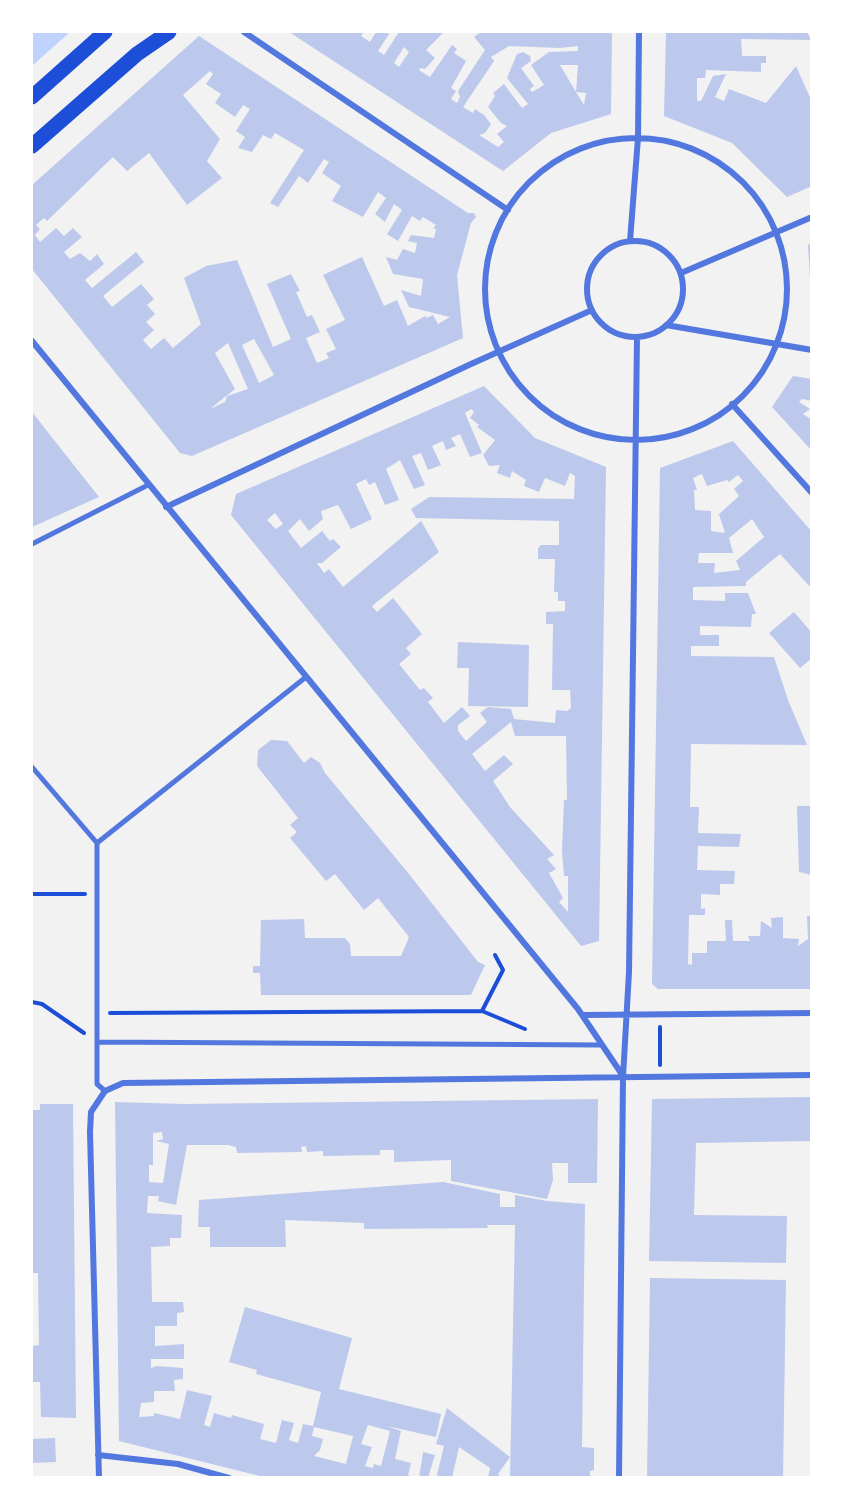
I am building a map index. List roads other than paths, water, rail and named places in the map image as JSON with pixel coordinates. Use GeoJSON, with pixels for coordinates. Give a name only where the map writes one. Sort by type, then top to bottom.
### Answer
{"type":"FeatureCollection","features":[{"type":"Feature","properties":{"kind":"main road"},"geometry":{"type":"LineString","coordinates":[[32,98],[105,32]]}},
{"type":"Feature","properties":{"kind":"main road"},"geometry":{"type":"LineString","coordinates":[[32,146],[136,54],[169,32]]}},
{"type":"Feature","properties":{"kind":"street"},"geometry":{"type":"LineString","coordinates":[[244,32],[508,210]]}},
{"type":"Feature","properties":{"kind":"street"},"geometry":{"type":"LineString","coordinates":[[630,241],[638,138],[639,32]]}},
{"type":"Feature","properties":{"kind":"street"},"geometry":{"type":"LineString","coordinates":[[638,138],[684,146],[726,168],[759,202],[776,233],[786,267],[787,291],[785,314],[776,344],[757,379],[732,404],[703,424],[681,433],[634,440],[587,431],[553,417],[513,380],[499,352],[486,310],[485,286],[493,240],[508,210],[530,180],[569,153],[614,139],[638,138]]}},
{"type":"Feature","properties":{"kind":"street"},"geometry":{"type":"LineString","coordinates":[[681,273],[812,217]]}},
{"type":"Feature","properties":{"kind":"street"},"geometry":{"type":"LineString","coordinates":[[630,241],[646,242],[661,248],[673,259],[681,273],[684,288],[681,304],[673,319],[659,331],[637,337],[625,336],[609,330],[592,310],[586,285],[591,269],[600,255],[615,245],[630,241]]}},
{"type":"Feature","properties":{"kind":"street"},"geometry":{"type":"LineString","coordinates":[[166,507],[592,310]]}},
{"type":"Feature","properties":{"kind":"street"},"geometry":{"type":"LineString","coordinates":[[666,326],[812,350]]}},
{"type":"Feature","properties":{"kind":"street"},"geometry":{"type":"LineString","coordinates":[[619,1478],[623,1077],[629,972],[637,337]]}},
{"type":"Feature","properties":{"kind":"street"},"geometry":{"type":"LineString","coordinates":[[32,341],[583,1015],[623,1077]]}},
{"type":"Feature","properties":{"kind":"street"},"geometry":{"type":"LineString","coordinates":[[732,404],[812,493]]}},
{"type":"Feature","properties":{"kind":"street"},"geometry":{"type":"LineString","coordinates":[[32,544],[148,485]]}},
{"type":"Feature","properties":{"kind":"street"},"geometry":{"type":"LineString","coordinates":[[97,843],[231,739],[306,676]]}},
{"type":"Feature","properties":{"kind":"street"},"geometry":{"type":"LineString","coordinates":[[32,767],[97,843],[97,1084],[105,1091]]}},
{"type":"Feature","properties":{"kind":"street"},"geometry":{"type":"LineString","coordinates":[[583,1015],[812,1013]]}},
{"type":"Feature","properties":{"kind":"street"},"geometry":{"type":"LineString","coordinates":[[97,1042],[602,1045]]}},
{"type":"Feature","properties":{"kind":"street"},"geometry":{"type":"LineString","coordinates":[[99,1478],[90,1132],[91,1112],[105,1091],[123,1083],[812,1075]]}},
{"type":"Feature","properties":{"kind":"street"},"geometry":{"type":"LineString","coordinates":[[98,1455],[178,1464],[229,1478]]}},
{"type":"Feature","properties":{"kind":"water"},"geometry":{"type":"Polygon","coordinates":[[[32,32],[70,32],[32,66],[32,32]]]}}]}
